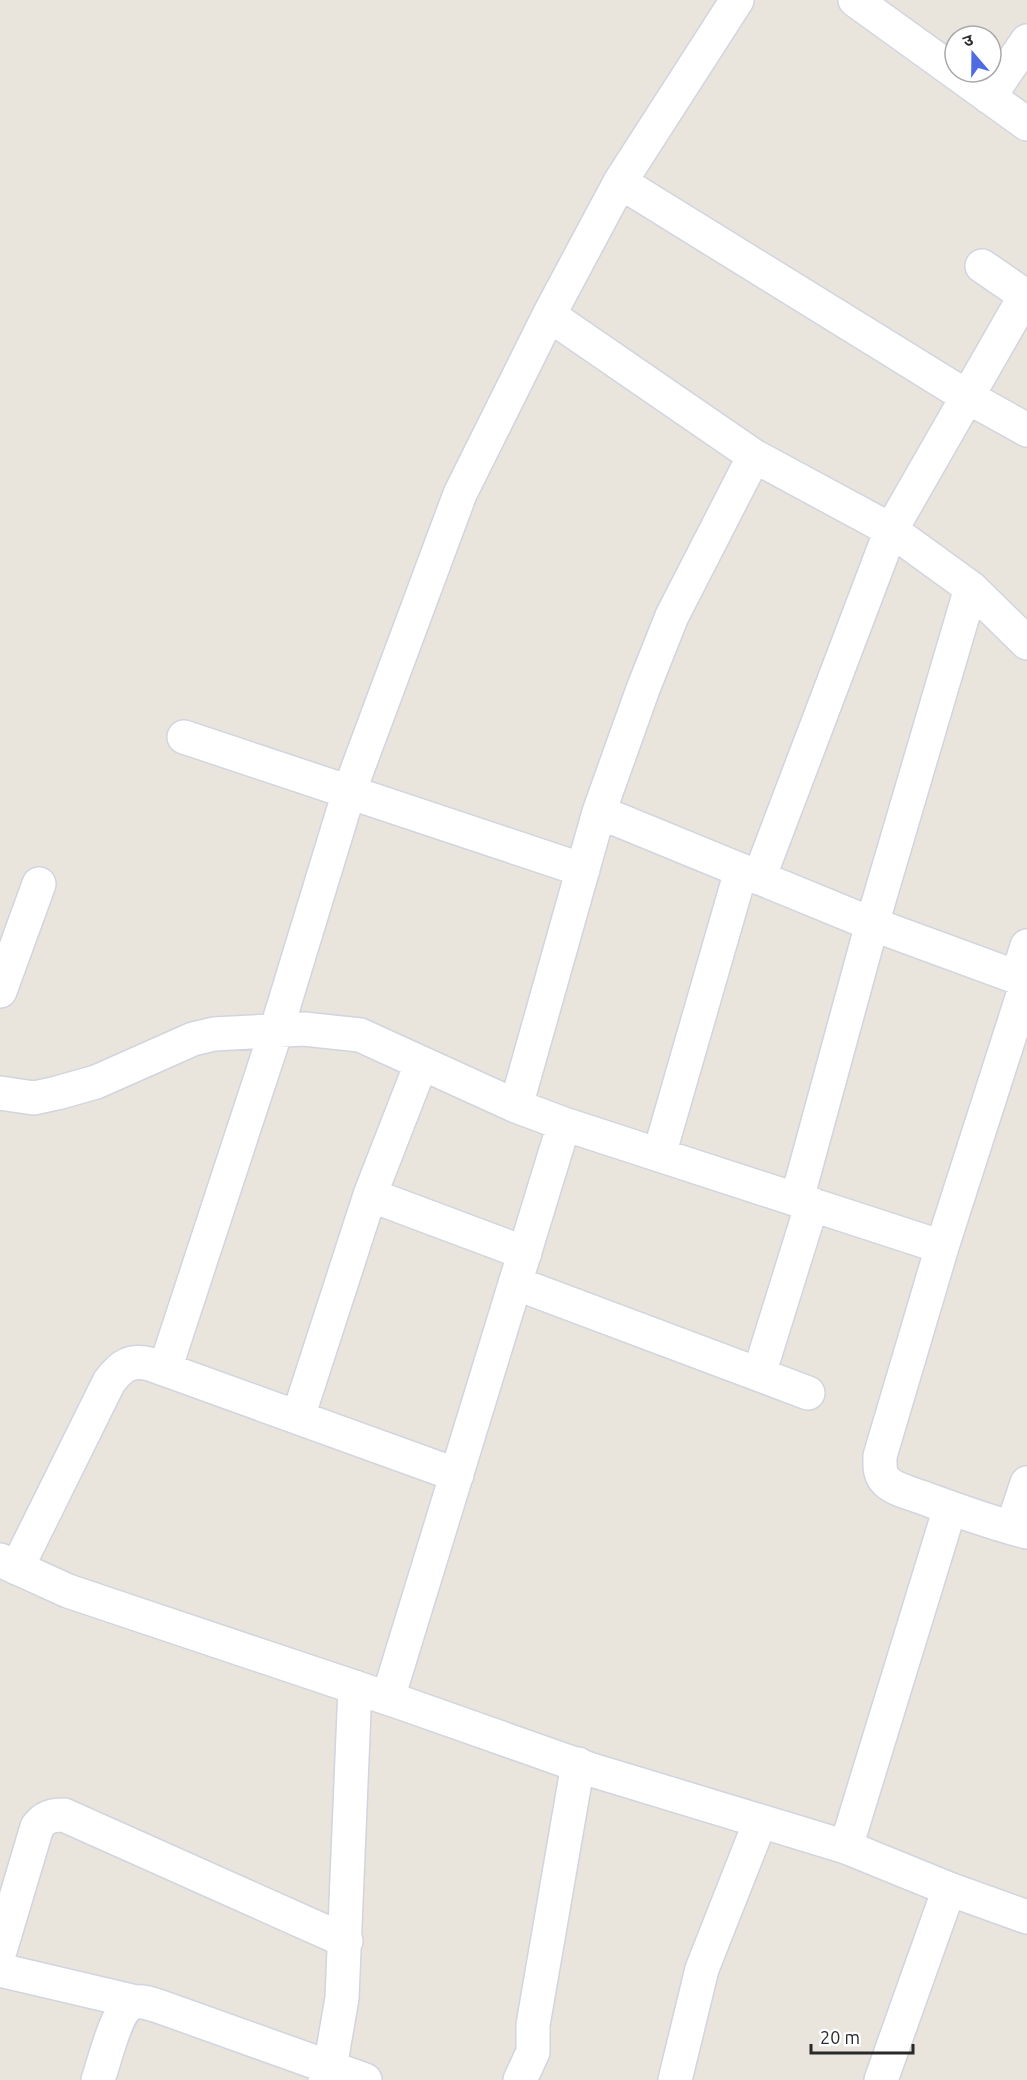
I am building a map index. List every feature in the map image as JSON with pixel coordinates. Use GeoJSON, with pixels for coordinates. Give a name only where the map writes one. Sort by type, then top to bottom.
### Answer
{"type":"FeatureCollection","features":[{"type":"Feature","properties":{"kind":"street"},"geometry":{"type":"LineString","coordinates":[[165,1369],[276,1030],[349,792],[460,494],[549,315],[620,182],[737,0]]}},
{"type":"Feature","properties":{"kind":"street"},"geometry":{"type":"LineString","coordinates":[[855,0],[1027,124]]}},
{"type":"Feature","properties":{"kind":"street"},"geometry":{"type":"LineString","coordinates":[[989,97],[1027,41]]}},
{"type":"Feature","properties":{"kind":"street"},"geometry":{"type":"LineString","coordinates":[[620,182],[966,396],[1027,430]]}},
{"type":"Feature","properties":{"kind":"street"},"geometry":{"type":"LineString","coordinates":[[659,1155],[750,874],[891,531],[966,396],[1026,296],[982,266]]}},
{"type":"Feature","properties":{"kind":"street"},"geometry":{"type":"LineString","coordinates":[[549,315],[754,456],[891,531],[970,588],[1027,643]]}},
{"type":"Feature","properties":{"kind":"street"},"geometry":{"type":"LineString","coordinates":[[516,1106],[599,812],[672,616],[754,456]]}},
{"type":"Feature","properties":{"kind":"street"},"geometry":{"type":"LineString","coordinates":[[759,1374],[805,1202],[872,924],[970,588]]}},
{"type":"Feature","properties":{"kind":"street"},"geometry":{"type":"LineString","coordinates":[[184,737],[583,870]]}},
{"type":"Feature","properties":{"kind":"street"},"geometry":{"type":"LineString","coordinates":[[599,812],[872,924],[1024,980]]}},
{"type":"Feature","properties":{"kind":"street"},"geometry":{"type":"LineString","coordinates":[[0,991],[39,884]]}},
{"type":"Feature","properties":{"kind":"street"},"geometry":{"type":"LineString","coordinates":[[1027,946],[1024,980],[880,1456],[882,1476],[888,1483],[950,1508],[1020,1530],[1027,1483]]}},
{"type":"Feature","properties":{"kind":"street"},"geometry":{"type":"LineString","coordinates":[[0,1093],[34,1098],[57,1094],[96,1082],[193,1039],[214,1034],[304,1029],[360,1035],[516,1106],[564,1124],[942,1247]]}},
{"type":"Feature","properties":{"kind":"street"},"geometry":{"type":"LineString","coordinates":[[298,1417],[370,1195],[421,1064]]}},
{"type":"Feature","properties":{"kind":"street"},"geometry":{"type":"LineString","coordinates":[[388,1698],[564,1124]]}},
{"type":"Feature","properties":{"kind":"street"},"geometry":{"type":"LineString","coordinates":[[370,1195],[520,1268],[759,1374],[808,1393]]}},
{"type":"Feature","properties":{"kind":"street"},"geometry":{"type":"LineString","coordinates":[[457,1475],[165,1369],[139,1361],[128,1363],[109,1382],[8,1564],[68,1591],[578,1764],[846,1847],[949,1889],[1027,1917]]}},
{"type":"Feature","properties":{"kind":"street"},"geometry":{"type":"LineString","coordinates":[[846,1847],[950,1508]]}},
{"type":"Feature","properties":{"kind":"street"},"geometry":{"type":"LineString","coordinates":[[327,2074],[342,1998],[355,1687]]}},
{"type":"Feature","properties":{"kind":"street"},"geometry":{"type":"LineString","coordinates":[[520,2080],[533,2052],[533,2025],[578,1764]]}},
{"type":"Feature","properties":{"kind":"street"},"geometry":{"type":"LineString","coordinates":[[0,1951],[37,1827],[48,1816],[57,1815],[64,1815],[346,1941]]}},
{"type":"Feature","properties":{"kind":"street"},"geometry":{"type":"LineString","coordinates":[[675,2080],[702,1969],[760,1822]]}},
{"type":"Feature","properties":{"kind":"street"},"geometry":{"type":"LineString","coordinates":[[881,2080],[949,1889]]}},
{"type":"Feature","properties":{"kind":"street"},"geometry":{"type":"LineString","coordinates":[[0,1970],[150,2004],[327,2074],[365,2080]]}},
{"type":"Feature","properties":{"kind":"street"},"geometry":{"type":"LineString","coordinates":[[98,2080],[120,2017],[129,2004],[136,2002]]}}]}
